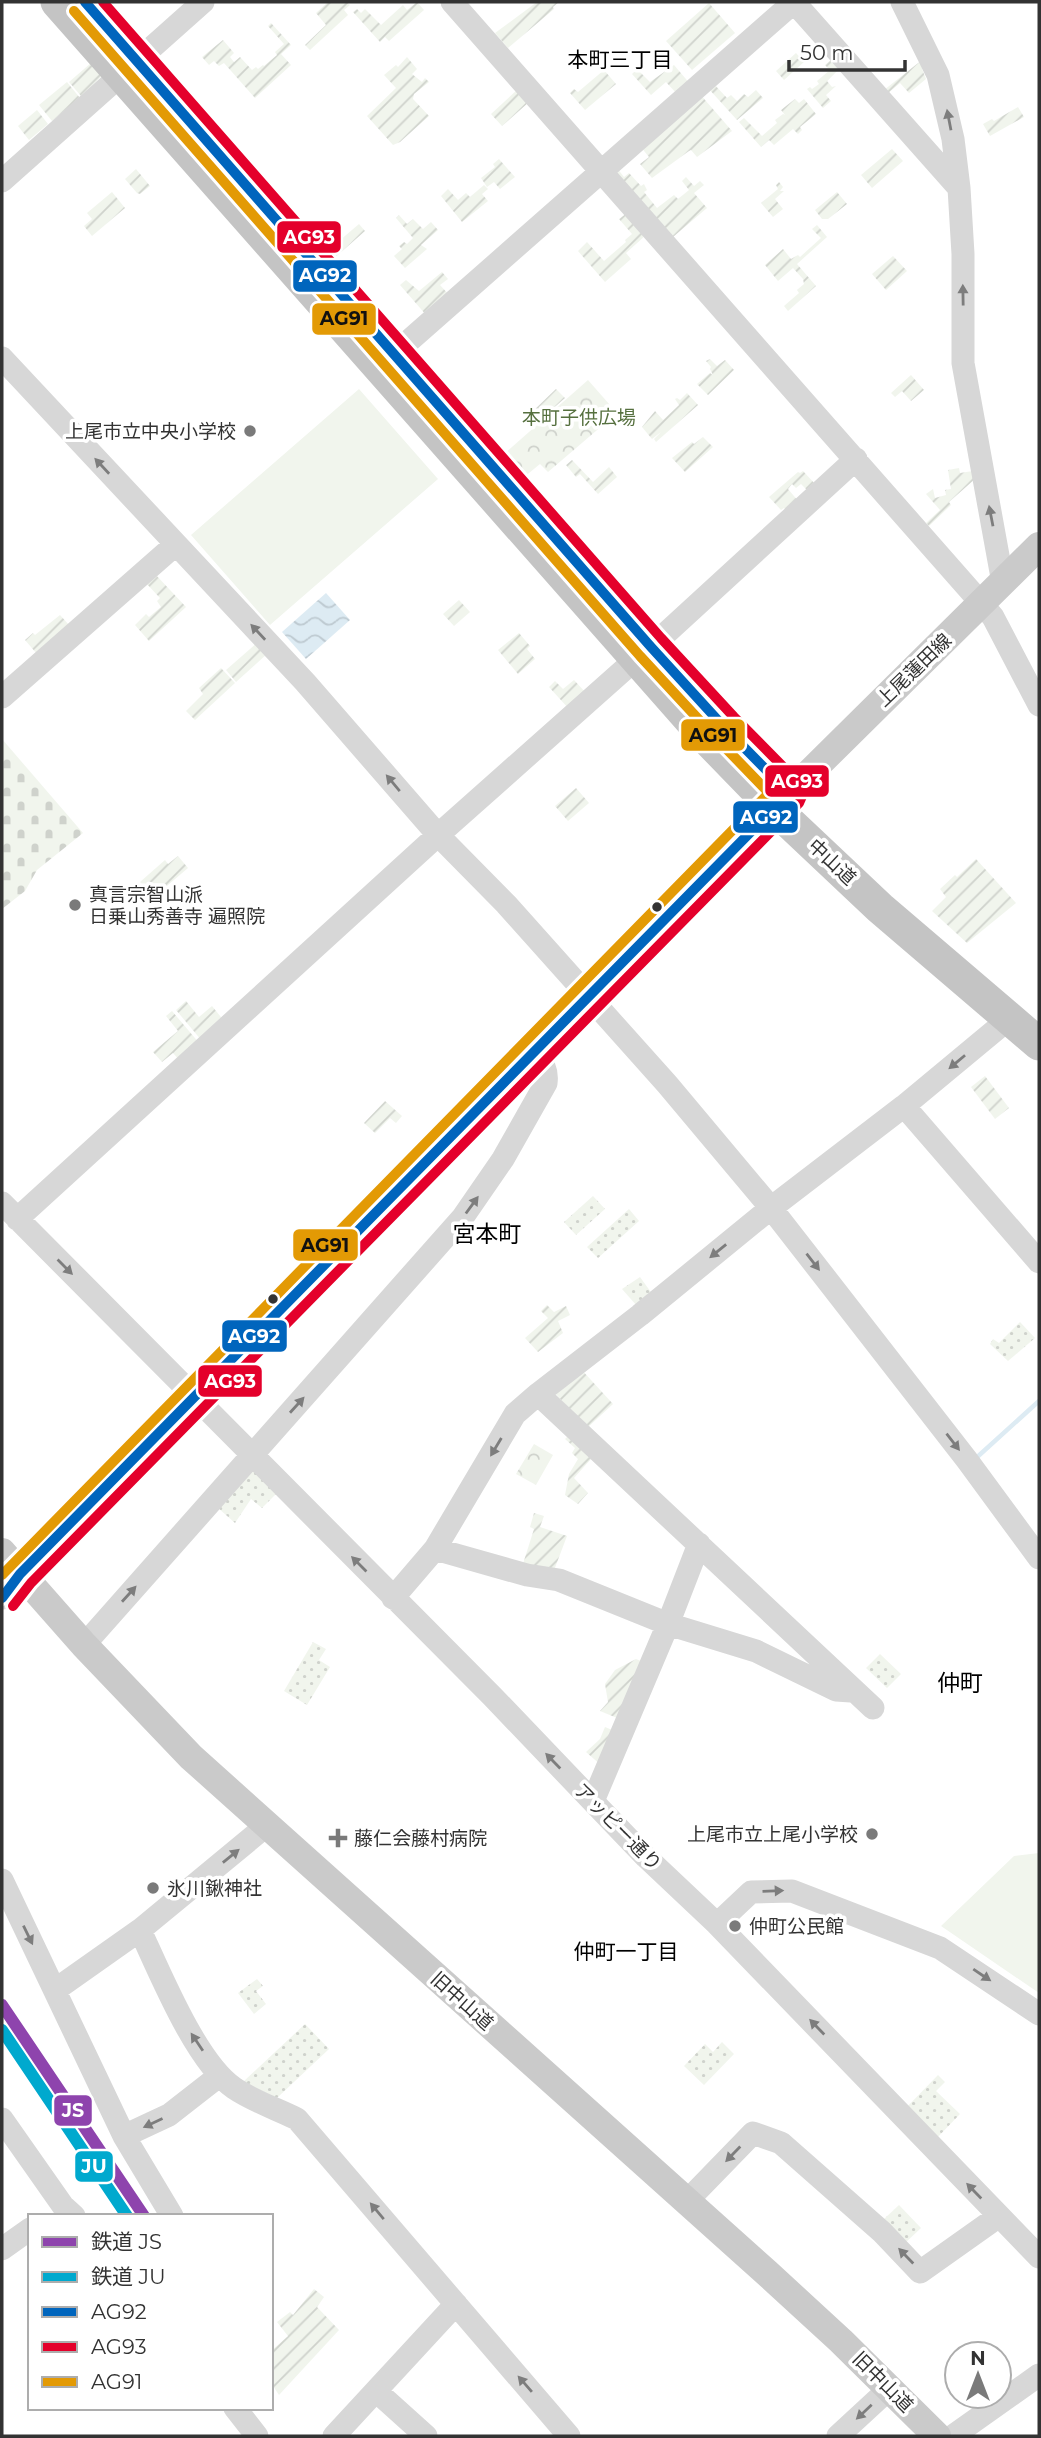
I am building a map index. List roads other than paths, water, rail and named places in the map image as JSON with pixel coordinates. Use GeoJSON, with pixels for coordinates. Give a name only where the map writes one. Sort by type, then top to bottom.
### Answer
{"type":"FeatureCollection","features":[{"type":"Feature","properties":{"kind":"highway","name":"中山道"},"geometry":{"type":"LineString","coordinates":[[57,2],[129,67],[394,354],[644,653],[709,741],[782,801],[880,908],[1025,1019],[1039,1044]]}},
{"type":"Feature","properties":{"kind":"highway","name":"中山道"},"geometry":{"type":"LineString","coordinates":[[85,2],[129,67],[644,653]]}},
{"type":"Feature","properties":{"kind":"main road","name":"上尾蓮田線"},"geometry":{"type":"LineString","coordinates":[[11,1576],[195,1398],[589,995],[1039,546]]}},
{"type":"Feature","properties":{"kind":"main road","name":"旧中山道"},"geometry":{"type":"LineString","coordinates":[[2,1552],[11,1576],[83,1645],[191,1757],[797,2300],[937,2436]]}},
{"type":"Feature","properties":{"kind":"street"},"geometry":{"type":"LineString","coordinates":[[2,181],[203,2]]}},
{"type":"Feature","properties":{"kind":"street"},"geometry":{"type":"LineString","coordinates":[[452,2],[993,617],[1039,705]]}},
{"type":"Feature","properties":{"kind":"street"},"geometry":{"type":"LineString","coordinates":[[394,354],[794,2],[959,188]]}},
{"type":"Feature","properties":{"kind":"street"},"geometry":{"type":"LineString","coordinates":[[902,2],[938,75],[953,139],[963,254],[963,363],[1003,583]]}},
{"type":"Feature","properties":{"kind":"street"},"geometry":{"type":"LineString","coordinates":[[2,358],[332,713],[438,835],[589,995],[721,1146],[967,1460],[1039,1558]]}},
{"type":"Feature","properties":{"kind":"street"},"geometry":{"type":"LineString","coordinates":[[9,1211],[644,653],[856,459]]}},
{"type":"Feature","properties":{"kind":"street"},"geometry":{"type":"LineString","coordinates":[[2,697],[175,545]]}},
{"type":"Feature","properties":{"kind":"street"},"geometry":{"type":"LineString","coordinates":[[393,1598],[435,1549],[515,1414],[771,1208],[904,1106],[1025,1019]]}},
{"type":"Feature","properties":{"kind":"street"},"geometry":{"type":"LineString","coordinates":[[83,1645],[421,1266],[480,1193],[546,1083],[545,1068],[534,1051]]}},
{"type":"Feature","properties":{"kind":"street"},"geometry":{"type":"LineString","coordinates":[[904,1106],[1039,1262]]}},
{"type":"Feature","properties":{"kind":"street","name":"アッピー通り"},"geometry":{"type":"LineString","coordinates":[[9,1211],[492,1696],[646,1857],[718,1924],[1039,2257]]}},
{"type":"Feature","properties":{"kind":"street"},"geometry":{"type":"LineString","coordinates":[[538,1394],[873,1708]]}},
{"type":"Feature","properties":{"kind":"street"},"geometry":{"type":"LineString","coordinates":[[593,1801],[699,1545]]}},
{"type":"Feature","properties":{"kind":"street"},"geometry":{"type":"LineString","coordinates":[[435,1549],[527,1575],[559,1580],[668,1624],[756,1651],[836,1690],[856,1692]]}},
{"type":"Feature","properties":{"kind":"street"},"geometry":{"type":"LineString","coordinates":[[2,1598],[11,1576]]}},
{"type":"Feature","properties":{"kind":"street"},"geometry":{"type":"LineString","coordinates":[[55,1990],[140,1930],[267,1826]]}},
{"type":"Feature","properties":{"kind":"street"},"geometry":{"type":"LineString","coordinates":[[2,1880],[124,2136],[171,2214]]}},
{"type":"Feature","properties":{"kind":"street"},"geometry":{"type":"LineString","coordinates":[[718,1924],[751,1892],[792,1891],[940,1948],[1039,2014]]}},
{"type":"Feature","properties":{"kind":"street"},"geometry":{"type":"LineString","coordinates":[[140,1930],[187,2029],[219,2077],[235,2089],[297,2119],[569,2436]]}},
{"type":"Feature","properties":{"kind":"street"},"geometry":{"type":"LineString","coordinates":[[124,2136],[169,2115],[219,2077]]}},
{"type":"Feature","properties":{"kind":"street"},"geometry":{"type":"LineString","coordinates":[[2,2119],[62,2212]]}},
{"type":"Feature","properties":{"kind":"street"},"geometry":{"type":"LineString","coordinates":[[687,2201],[753,2133],[781,2143],[882,2232],[920,2272],[999,2216]]}},
{"type":"Feature","properties":{"kind":"street"},"geometry":{"type":"LineString","coordinates":[[2,2249],[28,2230]]}},
{"type":"Feature","properties":{"kind":"street"},"geometry":{"type":"LineString","coordinates":[[334,2436],[456,2304]]}},
{"type":"Feature","properties":{"kind":"street"},"geometry":{"type":"LineString","coordinates":[[953,2436],[1039,2375]]}},
{"type":"Feature","properties":{"kind":"street"},"geometry":{"type":"LineString","coordinates":[[838,2436],[890,2388]]}},
{"type":"Feature","properties":{"kind":"street"},"geometry":{"type":"LineString","coordinates":[[376,2391],[426,2436]]}},
{"type":"Feature","properties":{"kind":"street"},"geometry":{"type":"LineString","coordinates":[[238,2410],[257,2436]]}},
{"type":"Feature","properties":{"kind":"water"},"geometry":{"type":"Polygon","coordinates":[[[326,593],[350,620],[306,659],[282,632],[326,593]]]}},
{"type":"Feature","properties":{"kind":"waterway"},"geometry":{"type":"LineString","coordinates":[[975,1459],[1039,1401]]}},
{"type":"Feature","properties":{"kind":"rail line","name":"JS"},"geometry":{"type":"LineString","coordinates":[[2,2005],[143,2214]]}},
{"type":"Feature","properties":{"kind":"rail line","name":"JU"},"geometry":{"type":"LineString","coordinates":[[2,2030],[126,2214]]}},
{"type":"Feature","properties":{"kind":"place","name":"上尾市立中央小学校"},"geometry":{"type":"Point","coordinates":[250,431]}},
{"type":"Feature","properties":{"kind":"place","name":"真言宗智山派 日乗山秀善寺 遍照院"},"geometry":{"type":"Point","coordinates":[75,905]}},
{"type":"Feature","properties":{"kind":"place","name":"上尾市立上尾小学校"},"geometry":{"type":"Point","coordinates":[872,1834]}},
{"type":"Feature","properties":{"kind":"place","name":"藤仁会藤村病院"},"geometry":{"type":"Point","coordinates":[338,1838]}},
{"type":"Feature","properties":{"kind":"place","name":"氷川鍬神社"},"geometry":{"type":"Point","coordinates":[153,1888]}},
{"type":"Feature","properties":{"kind":"place","name":"仲町公民館"},"geometry":{"type":"Point","coordinates":[735,1926]}},
{"type":"Feature","properties":{"kind":"district","name":"本町三丁目"},"geometry":{"type":"Point","coordinates":[620,59]}},
{"type":"Feature","properties":{"kind":"district","name":"宮本町"},"geometry":{"type":"Point","coordinates":[487,1234]}},
{"type":"Feature","properties":{"kind":"district","name":"仲町"},"geometry":{"type":"Point","coordinates":[960,1683]}},
{"type":"Feature","properties":{"kind":"district","name":"仲町一丁目"},"geometry":{"type":"Point","coordinates":[626,1951]}},
{"type":"Feature","properties":{"kind":"park label","name":"本町子供広場"},"geometry":{"type":"Point","coordinates":[579,417]}}]}
